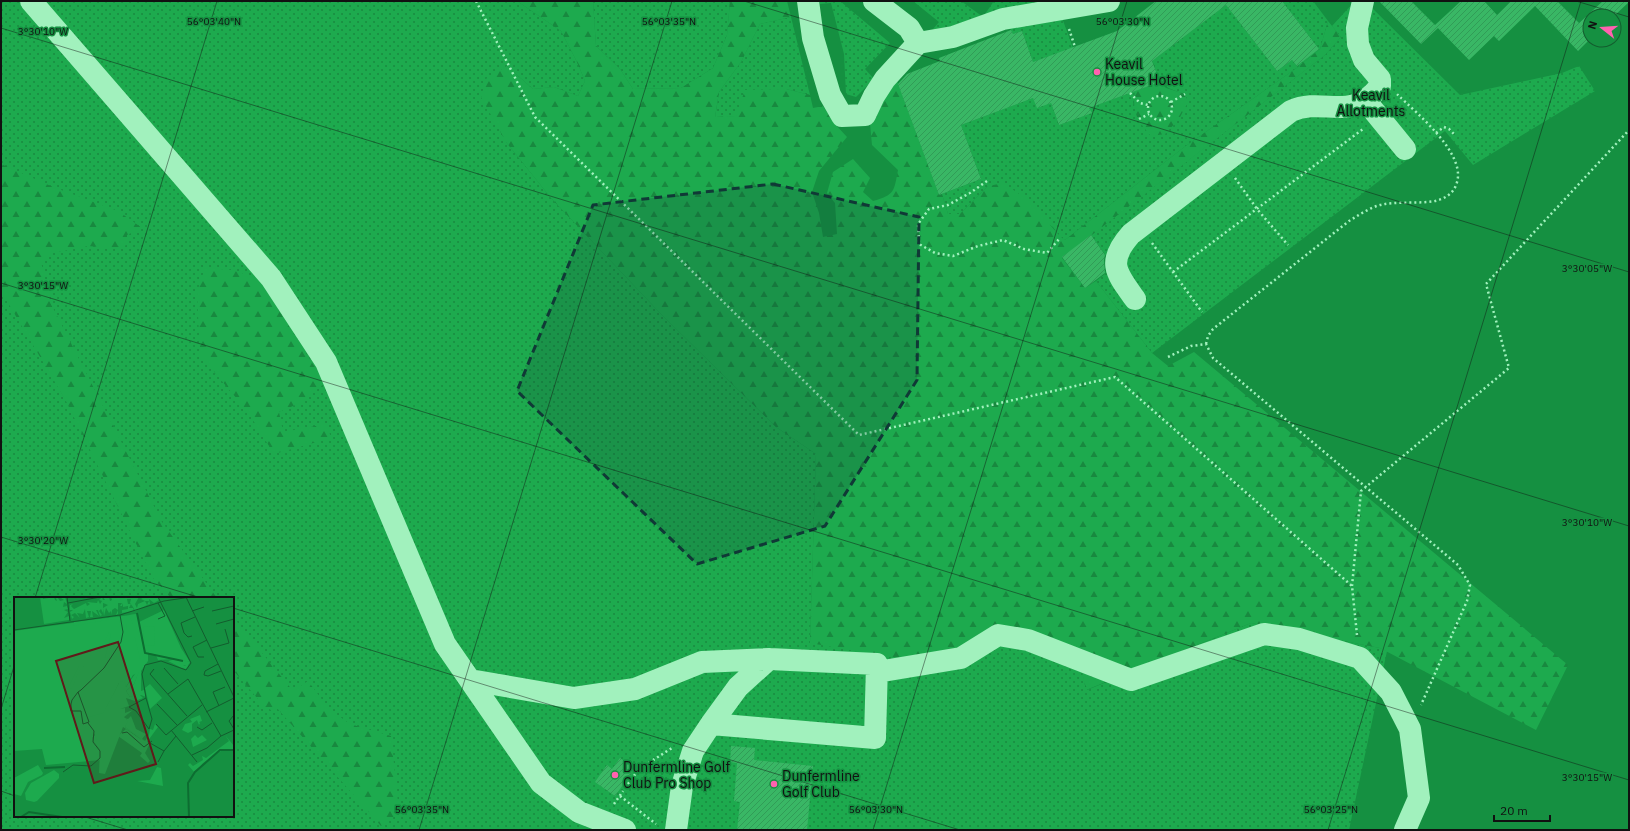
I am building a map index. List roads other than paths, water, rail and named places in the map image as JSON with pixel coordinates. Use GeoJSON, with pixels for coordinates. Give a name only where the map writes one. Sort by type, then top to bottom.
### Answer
{"type":"FeatureCollection","features":[{"type":"Feature","properties":{"kind":"lane"},"geometry":{"type":"LineString","coordinates":[[31,1],[271,278],[326,362],[445,644],[541,783],[579,812],[625,830]]}},
{"type":"Feature","properties":{"kind":"lane"},"geometry":{"type":"LineString","coordinates":[[808,1],[813,38],[830,95],[842,116],[865,115],[874,96],[885,79],[918,43],[953,37],[1002,19],[1109,1]]}},
{"type":"Feature","properties":{"kind":"lane"},"geometry":{"type":"LineString","coordinates":[[874,1],[909,28],[918,43]]}},
{"type":"Feature","properties":{"kind":"lane"},"geometry":{"type":"LineString","coordinates":[[1135,299],[1120,279],[1116,269],[1116,258],[1125,241],[1140,227],[1291,111],[1308,106],[1347,108],[1358,105],[1378,88],[1381,82],[1364,60],[1358,44],[1357,28],[1363,1]]}},
{"type":"Feature","properties":{"kind":"lane"},"geometry":{"type":"LineString","coordinates":[[1365,100],[1405,150]]}},
{"type":"Feature","properties":{"kind":"lane"},"geometry":{"type":"LineString","coordinates":[[877,672],[961,658],[998,636],[1028,640],[1131,680],[1264,634],[1299,639],[1360,658],[1391,692],[1410,729],[1419,798],[1405,830]]}},
{"type":"Feature","properties":{"kind":"lane"},"geometry":{"type":"LineString","coordinates":[[470,680],[574,698],[634,690],[702,662],[769,659],[877,664],[875,738],[711,724]]}},
{"type":"Feature","properties":{"kind":"lane"},"geometry":{"type":"LineString","coordinates":[[667,828],[693,751],[738,687],[769,659]]}},
{"type":"Feature","properties":{"kind":"place","name":"Keavil House Hotel"},"geometry":{"type":"Point","coordinates":[1097,72]}},
{"type":"Feature","properties":{"kind":"place","name":"Dunfermline Golf Club Pro Shop"},"geometry":{"type":"Point","coordinates":[615,775]}},
{"type":"Feature","properties":{"kind":"place","name":"Dunfermline Golf Club"},"geometry":{"type":"Point","coordinates":[774,784]}},
{"type":"Feature","properties":{"kind":"park label","name":"Keavil Allotments"},"geometry":{"type":"Point","coordinates":[1371,104]}}]}
